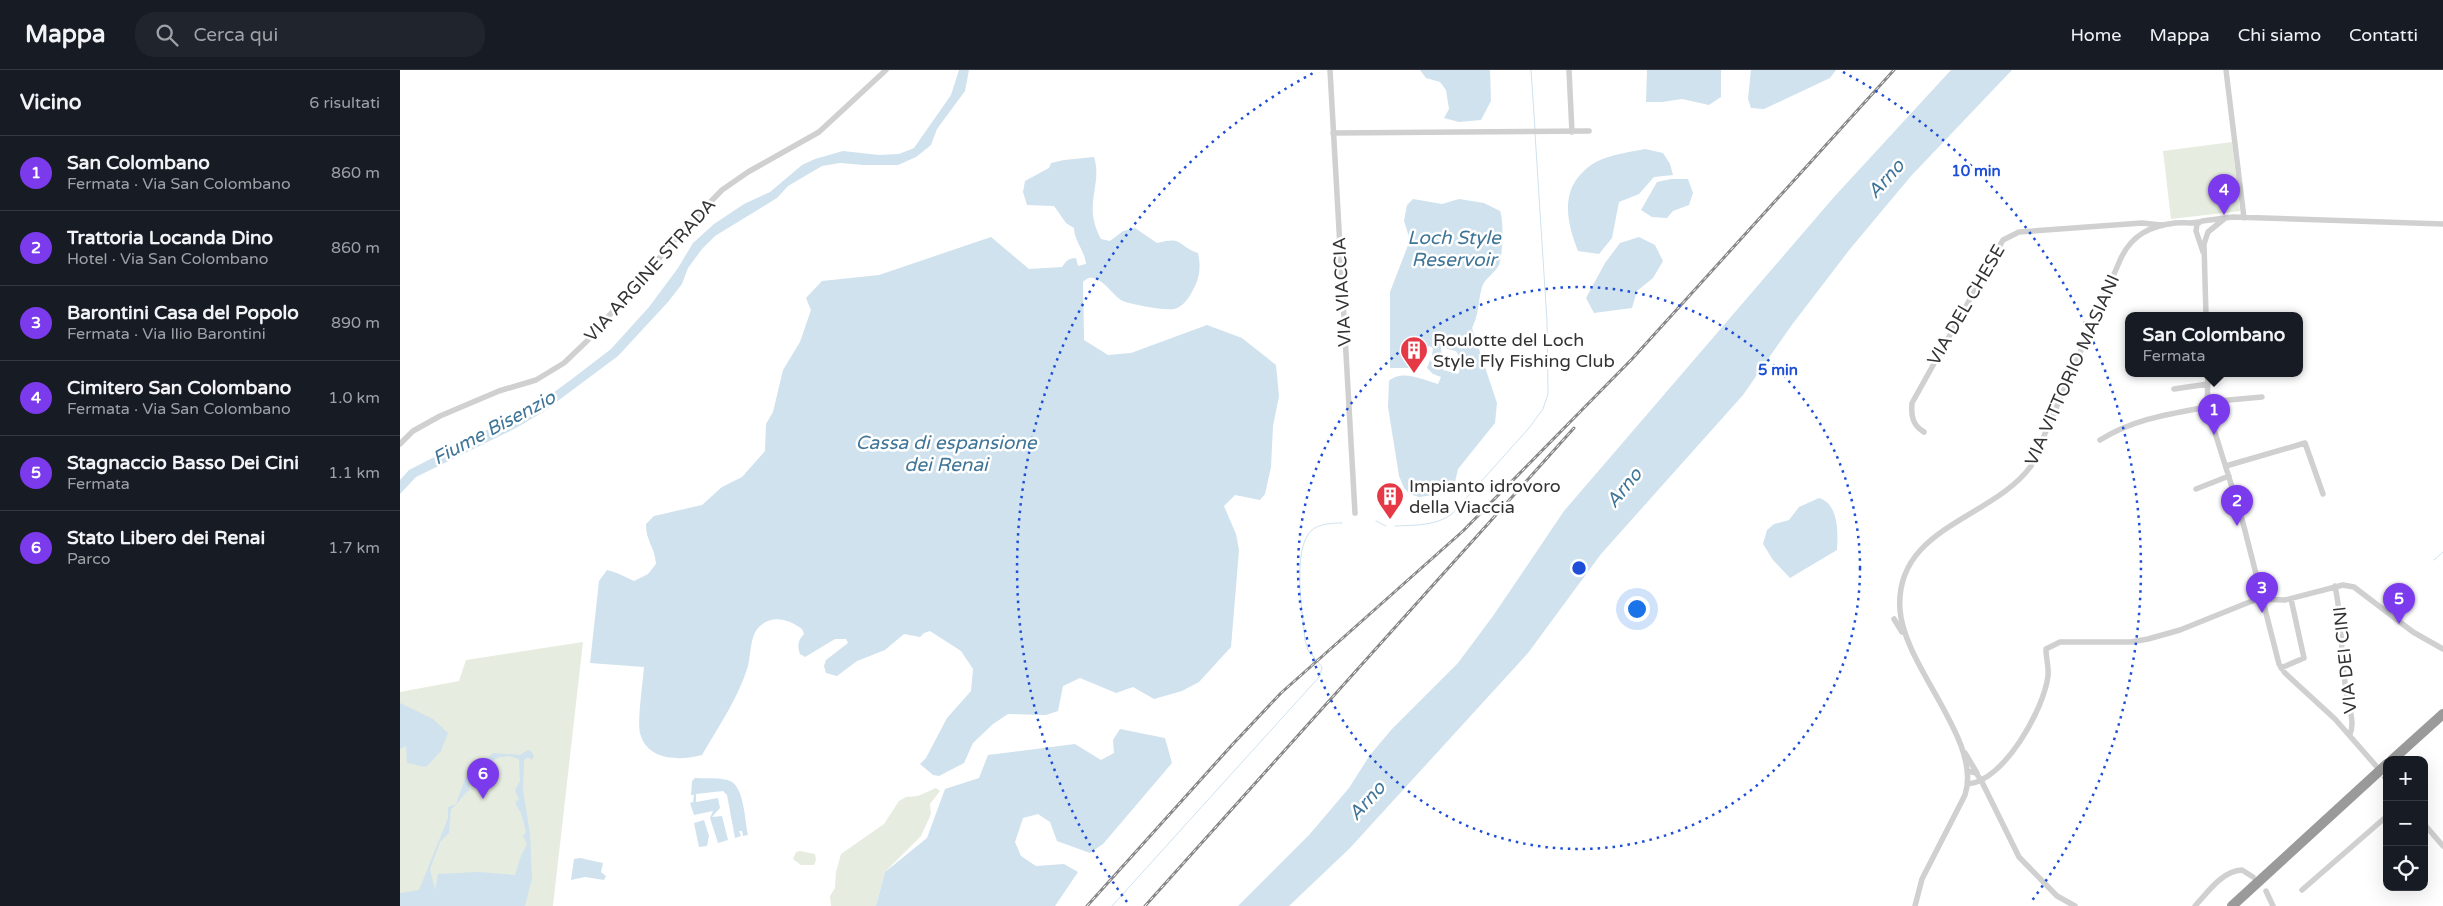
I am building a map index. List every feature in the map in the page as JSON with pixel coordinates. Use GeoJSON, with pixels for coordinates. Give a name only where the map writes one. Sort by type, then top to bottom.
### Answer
{"type":"FeatureCollection","features":[{"type":"Feature","properties":{"kind":"highway"},"geometry":{"type":"LineString","coordinates":[[2396,756],[2443,714]]}},
{"type":"Feature","properties":{"kind":"highway"},"geometry":{"type":"LineString","coordinates":[[2405,756],[2443,722]]}},
{"type":"Feature","properties":{"kind":"highway"},"geometry":{"type":"LineString","coordinates":[[2232,906],[2382,766]]}},
{"type":"Feature","properties":{"kind":"highway"},"geometry":{"type":"LineString","coordinates":[[2239,906],[2383,777]]}},
{"type":"Feature","properties":{"kind":"street","name":"VIA ARGINE STRADA"},"geometry":{"type":"LineString","coordinates":[[400,444],[413,431],[440,416],[499,390],[536,380],[564,364],[711,200],[748,172],[820,132],[886,70]]}},
{"type":"Feature","properties":{"kind":"street","name":"VIA VIACCIA"},"geometry":{"type":"LineString","coordinates":[[1330,70],[1356,513]]}},
{"type":"Feature","properties":{"kind":"street"},"geometry":{"type":"LineString","coordinates":[[1569,70],[1572,132]]}},
{"type":"Feature","properties":{"kind":"street"},"geometry":{"type":"LineString","coordinates":[[2226,70],[2244,218]]}},
{"type":"Feature","properties":{"kind":"street"},"geometry":{"type":"LineString","coordinates":[[1333,133],[1589,132]]}},
{"type":"Feature","properties":{"kind":"street","name":"VIA DEL CHESE"},"geometry":{"type":"LineString","coordinates":[[1924,432],[1918,428],[1912,417],[1912,403],[2002,240],[2019,232],[2146,223],[2163,225],[2190,224],[2244,218],[2443,224]]}},
{"type":"Feature","properties":{"kind":"street"},"geometry":{"type":"LineString","coordinates":[[2196,232],[2202,236],[2224,219]]}},
{"type":"Feature","properties":{"kind":"street"},"geometry":{"type":"LineString","coordinates":[[2196,232],[2202,222],[2209,226],[2203,252]]}},
{"type":"Feature","properties":{"kind":"street"},"geometry":{"type":"LineString","coordinates":[[2131,224],[2144,232],[2146,223]]}},
{"type":"Feature","properties":{"kind":"street"},"geometry":{"type":"LineString","coordinates":[[2190,224],[2196,232],[2203,252],[2206,312]]}},
{"type":"Feature","properties":{"kind":"street","name":"VIA DEL CHESE"},"geometry":{"type":"LineString","coordinates":[[2144,232],[2163,225]]}},
{"type":"Feature","properties":{"kind":"street","name":"VIA VITTORIO MASIANI"},"geometry":{"type":"LineString","coordinates":[[1968,784],[1968,771],[1960,744],[1904,636],[1900,596],[1909,565],[1929,540],[2011,487],[2031,466],[2123,254],[2132,240],[2144,232]]}},
{"type":"Feature","properties":{"kind":"street"},"geometry":{"type":"LineString","coordinates":[[2208,377],[2207,405],[2263,598],[2272,640],[2282,668],[2382,766]]}},
{"type":"Feature","properties":{"kind":"street"},"geometry":{"type":"LineString","coordinates":[[2174,389],[2208,384]]}},
{"type":"Feature","properties":{"kind":"street"},"geometry":{"type":"LineString","coordinates":[[2100,440],[2116,430],[2142,420],[2207,405],[2262,397]]}},
{"type":"Feature","properties":{"kind":"street"},"geometry":{"type":"LineString","coordinates":[[2226,466],[2305,443],[2323,494]]}},
{"type":"Feature","properties":{"kind":"street"},"geometry":{"type":"LineString","coordinates":[[2196,489],[2229,476]]}},
{"type":"Feature","properties":{"kind":"street"},"geometry":{"type":"LineString","coordinates":[[1915,906],[1922,879],[1957,813],[1968,784],[1998,768],[2017,745],[2031,721],[2046,687],[2048,676],[2046,650],[2052,644],[2060,642],[2131,642],[2148,639],[2263,598],[2291,599],[2343,585],[2354,587],[2412,632],[2443,649]]}},
{"type":"Feature","properties":{"kind":"street","name":"VIA DEI CINI"},"geometry":{"type":"LineString","coordinates":[[2335,586],[2340,609],[2344,680],[2352,726],[2350,734]]}},
{"type":"Feature","properties":{"kind":"street"},"geometry":{"type":"LineString","coordinates":[[2282,668],[2304,658],[2291,599]]}},
{"type":"Feature","properties":{"kind":"street"},"geometry":{"type":"LineString","coordinates":[[1894,619],[1904,636]]}},
{"type":"Feature","properties":{"kind":"street"},"geometry":{"type":"LineString","coordinates":[[1960,744],[1980,778],[2019,856],[2057,896],[2075,906]]}},
{"type":"Feature","properties":{"kind":"street"},"geometry":{"type":"LineString","coordinates":[[1968,771],[1980,778]]}},
{"type":"Feature","properties":{"kind":"street"},"geometry":{"type":"LineString","coordinates":[[2302,890],[2383,819]]}},
{"type":"Feature","properties":{"kind":"street"},"geometry":{"type":"LineString","coordinates":[[2428,829],[2443,846]]}},
{"type":"Feature","properties":{"kind":"street"},"geometry":{"type":"LineString","coordinates":[[2195,906],[2222,878],[2232,872],[2242,870],[2253,877]]}},
{"type":"Feature","properties":{"kind":"street"},"geometry":{"type":"LineString","coordinates":[[2266,891],[2273,906]]}},
{"type":"Feature","properties":{"kind":"shaded area"},"geometry":{"type":"Polygon","coordinates":[[[2232,142],[2240,211],[2171,219],[2163,151],[2232,142]]]}},
{"type":"Feature","properties":{"kind":"shaded area"},"geometry":{"type":"Polygon","coordinates":[[[583,642],[553,906],[400,906],[400,692],[459,681],[466,660],[583,642]]]}},
{"type":"Feature","properties":{"kind":"shaded area"},"geometry":{"type":"Polygon","coordinates":[[[936,788],[940,791],[930,804],[931,814],[921,836],[885,872],[876,906],[831,906],[830,896],[835,888],[836,872],[841,854],[884,824],[899,801],[906,797],[918,796],[936,788]]]}},
{"type":"Feature","properties":{"kind":"shaded area"},"geometry":{"type":"Polygon","coordinates":[[[796,852],[815,854],[816,860],[814,865],[801,865],[793,859],[796,852]]]}},
{"type":"Feature","properties":{"kind":"water","name":"Fiume Bisenzio"},"geometry":{"type":"Polygon","coordinates":[[[959,70],[969,70],[965,91],[937,129],[931,145],[916,157],[898,165],[840,163],[822,166],[788,186],[777,198],[715,236],[702,249],[688,268],[682,284],[668,302],[618,356],[543,412],[516,428],[416,477],[400,494],[400,480],[409,470],[538,404],[611,349],[649,307],[678,268],[693,243],[714,224],[744,204],[770,192],[802,165],[815,159],[843,151],[879,155],[899,154],[914,148],[951,95],[959,70]]]}},
{"type":"Feature","properties":{"kind":"water"},"geometry":{"type":"Polygon","coordinates":[[[1420,70],[1490,70],[1491,101],[1481,120],[1459,122],[1444,118],[1449,109],[1446,90],[1440,82],[1426,78],[1420,70]]]}},
{"type":"Feature","properties":{"kind":"water"},"geometry":{"type":"Polygon","coordinates":[[[1647,70],[1721,70],[1721,97],[1709,105],[1682,99],[1646,102],[1647,70]]]}},
{"type":"Feature","properties":{"kind":"water"},"geometry":{"type":"Polygon","coordinates":[[[1751,70],[1836,70],[1830,78],[1764,109],[1751,108],[1748,99],[1751,70]]]}},
{"type":"Feature","properties":{"kind":"water","name":"Arno"},"geometry":{"type":"Polygon","coordinates":[[[1951,70],[2012,70],[1911,176],[1850,249],[1791,326],[1743,395],[1601,554],[1528,653],[1350,848],[1289,906],[1238,906],[1309,835],[1349,788],[1370,755],[1392,729],[1458,663],[1493,616],[1564,511],[1834,197],[1951,70]]]}},
{"type":"Feature","properties":{"kind":"water"},"geometry":{"type":"Polygon","coordinates":[[[1645,149],[1663,153],[1670,164],[1673,175],[1654,177],[1639,194],[1619,202],[1612,238],[1599,254],[1578,251],[1568,214],[1568,202],[1576,181],[1584,171],[1596,162],[1620,154],[1645,149]]]}},
{"type":"Feature","properties":{"kind":"water","name":"Cassa di espansione dei Renai"},"geometry":{"type":"Polygon","coordinates":[[[1094,157],[1096,177],[1093,216],[1101,239],[1110,241],[1123,231],[1135,228],[1157,243],[1172,240],[1198,253],[1200,268],[1197,281],[1190,296],[1183,304],[1174,309],[1156,308],[1125,302],[1101,281],[1092,278],[1086,279],[1083,282],[1084,340],[1108,355],[1131,353],[1207,325],[1242,338],[1276,365],[1279,396],[1273,426],[1271,467],[1265,494],[1260,500],[1235,495],[1224,506],[1236,534],[1239,550],[1231,647],[1199,682],[1182,691],[1154,699],[1133,687],[1116,693],[1080,678],[1063,686],[1058,711],[1046,715],[1008,714],[993,724],[973,743],[964,763],[939,776],[933,775],[920,764],[926,758],[947,718],[971,691],[973,669],[961,651],[930,631],[920,637],[904,634],[885,650],[857,661],[837,676],[826,673],[824,666],[826,660],[848,643],[846,639],[835,639],[805,657],[800,654],[799,648],[799,641],[804,634],[802,629],[787,621],[770,620],[760,626],[754,634],[744,678],[728,712],[702,755],[684,758],[665,757],[650,749],[644,742],[639,728],[644,667],[590,663],[599,581],[607,570],[634,581],[648,574],[656,564],[647,535],[646,524],[654,516],[702,505],[722,487],[742,477],[765,451],[766,424],[773,412],[783,370],[800,342],[811,310],[806,298],[822,281],[879,275],[991,237],[1029,269],[1062,267],[1068,260],[1074,258],[1076,258],[1078,266],[1086,264],[1074,233],[1074,228],[1066,223],[1054,206],[1027,205],[1023,192],[1025,181],[1049,168],[1051,163],[1094,157]]]}},
{"type":"Feature","properties":{"kind":"water"},"geometry":{"type":"Polygon","coordinates":[[[1671,179],[1688,179],[1693,193],[1689,205],[1673,211],[1667,218],[1652,217],[1641,210],[1657,182],[1671,179]]]}},
{"type":"Feature","properties":{"kind":"water","name":"Loch Style Reservoir"},"geometry":{"type":"Polygon","coordinates":[[[1413,199],[1442,204],[1459,199],[1484,203],[1500,211],[1502,230],[1499,265],[1482,287],[1476,318],[1472,328],[1497,403],[1495,423],[1458,469],[1455,482],[1450,487],[1434,495],[1419,497],[1410,494],[1404,488],[1399,476],[1388,407],[1389,381],[1400,376],[1406,376],[1438,384],[1441,377],[1433,374],[1427,368],[1430,360],[1434,366],[1438,367],[1439,361],[1444,362],[1443,370],[1458,374],[1460,369],[1454,366],[1454,363],[1456,360],[1462,361],[1456,351],[1447,349],[1446,345],[1443,344],[1441,349],[1443,360],[1432,356],[1433,348],[1429,346],[1410,368],[1390,368],[1390,292],[1410,240],[1404,221],[1407,205],[1413,199]]]}},
{"type":"Feature","properties":{"kind":"water"},"geometry":{"type":"Polygon","coordinates":[[[1639,237],[1655,245],[1663,261],[1653,278],[1637,291],[1632,308],[1594,313],[1586,298],[1605,263],[1620,243],[1639,237]]]}},
{"type":"Feature","properties":{"kind":"water"},"geometry":{"type":"Polygon","coordinates":[[[1819,498],[1826,501],[1834,513],[1837,528],[1837,550],[1790,578],[1773,560],[1763,544],[1767,530],[1774,524],[1789,520],[1799,507],[1819,498]]]}},
{"type":"Feature","properties":{"kind":"water"},"geometry":{"type":"Polygon","coordinates":[[[400,703],[433,719],[448,733],[441,751],[426,767],[407,763],[406,746],[400,749],[400,703]]]}},
{"type":"Feature","properties":{"kind":"water"},"geometry":{"type":"Polygon","coordinates":[[[1120,729],[1165,738],[1172,763],[1103,844],[1090,853],[1057,841],[1050,822],[1038,814],[1023,818],[1015,842],[1021,856],[1036,866],[1064,864],[1078,872],[1055,906],[876,906],[885,872],[927,838],[945,789],[979,778],[988,755],[1075,744],[1101,760],[1114,753],[1113,740],[1120,729]]]}},
{"type":"Feature","properties":{"kind":"water"},"geometry":{"type":"Polygon","coordinates":[[[528,750],[534,756],[532,760],[528,757],[524,760],[523,790],[530,834],[532,878],[525,906],[400,906],[400,893],[419,890],[448,818],[448,807],[456,804],[466,776],[479,770],[481,764],[493,753],[520,755],[528,750]],[[509,756],[497,758],[471,777],[469,790],[451,809],[449,833],[440,842],[430,869],[435,890],[438,874],[478,872],[515,875],[527,844],[523,836],[526,832],[521,813],[516,805],[516,801],[519,800],[515,790],[520,781],[519,759],[509,756]]]}},
{"type":"Feature","properties":{"kind":"water"},"geometry":{"type":"Polygon","coordinates":[[[695,778],[722,779],[735,784],[741,797],[748,835],[743,836],[742,831],[739,831],[741,836],[735,838],[727,795],[723,791],[696,794],[696,802],[718,798],[720,808],[712,817],[722,816],[728,840],[718,843],[710,818],[713,811],[694,815],[690,803],[693,802],[694,795],[691,795],[692,781],[695,778]]]}},
{"type":"Feature","properties":{"kind":"water"},"geometry":{"type":"Polygon","coordinates":[[[704,820],[709,836],[707,846],[699,847],[694,823],[704,820]]]}},
{"type":"Feature","properties":{"kind":"water"},"geometry":{"type":"Polygon","coordinates":[[[580,858],[603,863],[601,872],[606,876],[604,880],[585,877],[571,880],[574,859],[580,858]]]}},
{"type":"Feature","properties":{"kind":"waterway"},"geometry":{"type":"LineString","coordinates":[[1531,70],[1535,129]]}},
{"type":"Feature","properties":{"kind":"waterway"},"geometry":{"type":"LineString","coordinates":[[1395,526],[1432,523],[1452,514],[1529,428],[1543,409],[1548,394],[1547,321],[1535,133]]}},
{"type":"Feature","properties":{"kind":"waterway"},"geometry":{"type":"LineString","coordinates":[[1376,521],[1386,526]]}},
{"type":"Feature","properties":{"kind":"waterway"},"geometry":{"type":"LineString","coordinates":[[1112,906],[1320,676],[1322,667],[1308,650],[1305,640],[1300,582],[1302,551],[1306,539],[1312,530],[1322,525],[1342,523]]}},
{"type":"Feature","properties":{"kind":"waterway"},"geometry":{"type":"LineString","coordinates":[[2434,560],[2443,552]]}},
{"type":"Feature","properties":{"kind":"tunnel"},"geometry":{"type":"LineString","coordinates":[[2378,769],[2383,775]]}},
{"type":"Feature","properties":{"kind":"railway"},"geometry":{"type":"LineString","coordinates":[[1087,906],[1281,693],[1463,531],[1632,359],[1894,70]]}},
{"type":"Feature","properties":{"kind":"railway"},"geometry":{"type":"LineString","coordinates":[[1145,906],[1574,428]]}},
{"type":"Feature","properties":{"kind":"place","name":"Cimitero San Colombano"},"geometry":{"type":"Point","coordinates":[2224,215]}},
{"type":"Feature","properties":{"kind":"place","name":"Roulotte del Loch Style Fly Fishing Club"},"geometry":{"type":"Point","coordinates":[1414,374]}},
{"type":"Feature","properties":{"kind":"place","name":"San Colombano"},"geometry":{"type":"Point","coordinates":[2214,435]}},
{"type":"Feature","properties":{"kind":"place","name":"Impianto idrovoro della Viaccia"},"geometry":{"type":"Point","coordinates":[1390,520]}},
{"type":"Feature","properties":{"kind":"place","name":"Trattoria Locanda Dino"},"geometry":{"type":"Point","coordinates":[2237,526]}},
{"type":"Feature","properties":{"kind":"place","name":"Barontini Casa del Popolo"},"geometry":{"type":"Point","coordinates":[2262,613]}},
{"type":"Feature","properties":{"kind":"place","name":"Stagnaccio Basso Dei Cini"},"geometry":{"type":"Point","coordinates":[2399,624]}},
{"type":"Feature","properties":{"kind":"place","name":"Stato Libero dei Renai"},"geometry":{"type":"Point","coordinates":[483,799]}}]}
